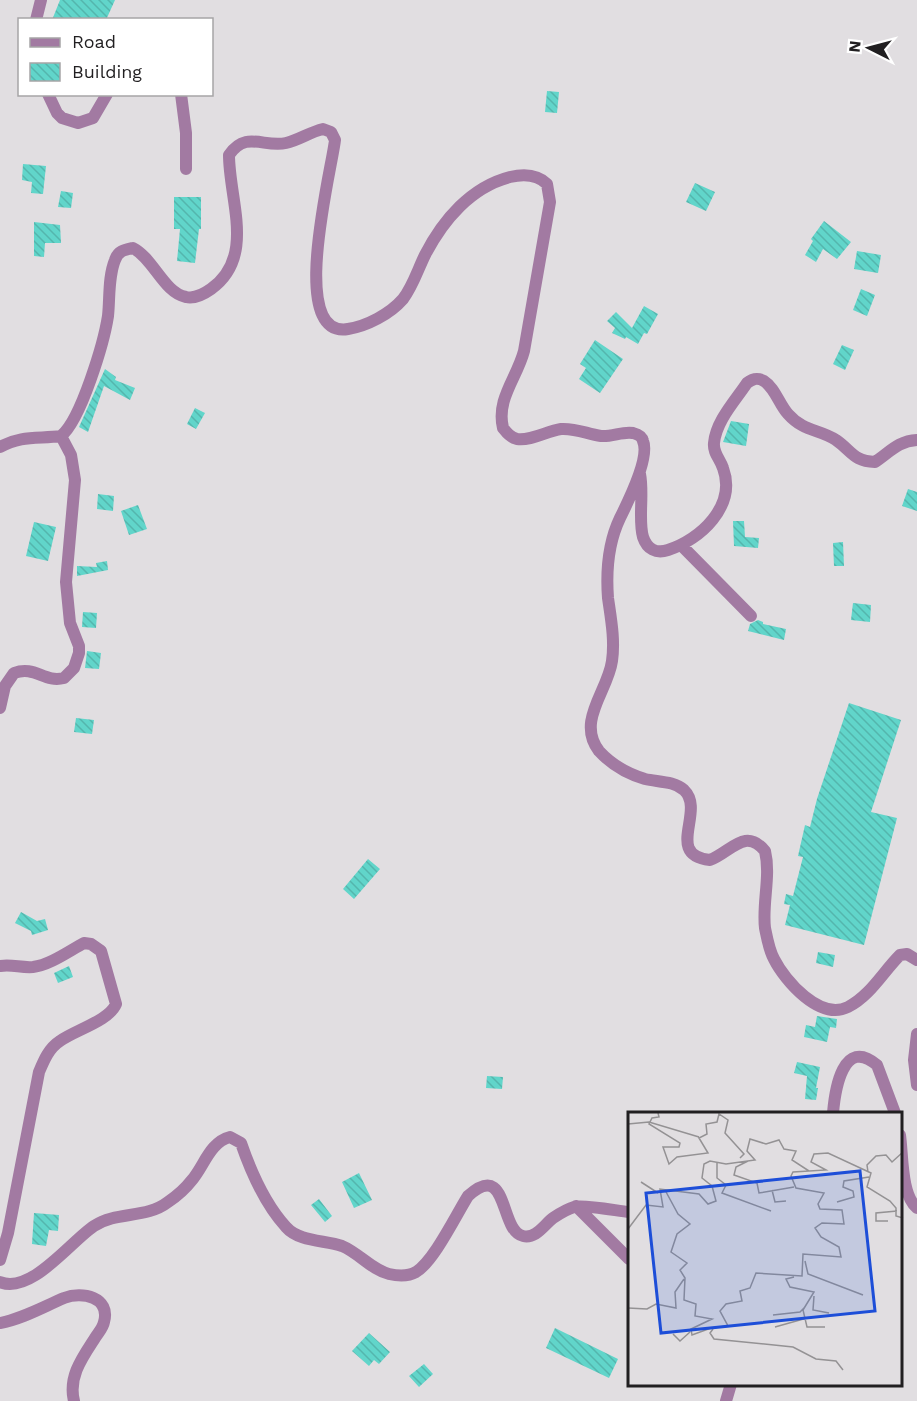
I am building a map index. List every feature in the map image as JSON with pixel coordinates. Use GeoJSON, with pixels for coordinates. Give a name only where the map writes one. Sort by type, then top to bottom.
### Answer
{"type":"FeatureCollection","features":[{"type":"Feature","properties":{"kind":"street"},"geometry":{"type":"LineString","coordinates":[[36,18],[41,0]]}},
{"type":"Feature","properties":{"kind":"street"},"geometry":{"type":"LineString","coordinates":[[49,96],[62,118],[78,123],[93,118],[106,96]]}},
{"type":"Feature","properties":{"kind":"street"},"geometry":{"type":"LineString","coordinates":[[181,96],[186,133],[186,169]]}},
{"type":"Feature","properties":{"kind":"street"},"geometry":{"type":"LineString","coordinates":[[0,447],[9,441],[25,437],[61,436],[70,426],[99,353],[108,315],[115,258],[122,250],[133,248],[142,253],[175,292],[186,297],[197,297],[221,282],[230,269],[238,245],[229,155],[243,142],[278,144],[323,129],[331,132],[335,141],[317,249],[316,282],[321,314],[328,324],[338,330],[350,328],[389,312],[410,287],[433,240],[450,216],[483,188],[498,180],[517,175],[538,177],[548,184],[550,202],[524,351],[507,389],[502,408],[503,428],[514,438],[522,439],[560,429],[578,429],[601,436],[636,434],[641,437],[645,448],[632,494],[610,545],[608,582],[613,654],[610,672],[591,720],[594,741],[599,751],[622,769],[646,779],[676,785],[686,792],[691,802],[687,842],[696,856],[710,860],[740,841],[747,840],[761,846],[767,858],[764,916],[772,956],[787,979],[813,1003],[839,1010],[864,996],[900,955],[907,954],[917,960]]}},
{"type":"Feature","properties":{"kind":"street"},"geometry":{"type":"LineString","coordinates":[[639,472],[643,488],[642,535],[646,545],[652,550],[662,552],[704,530],[714,518],[723,500],[725,485],[723,469],[713,445],[716,433],[721,420],[747,383],[753,379],[760,379],[767,383],[781,406],[797,423],[836,441],[854,457],[864,461],[875,462],[906,440],[917,440]]}},
{"type":"Feature","properties":{"kind":"street"},"geometry":{"type":"LineString","coordinates":[[0,708],[5,686],[14,674],[27,670],[47,678],[64,678],[74,668],[79,653],[79,646],[70,622],[66,582],[75,480],[71,455],[61,436]]}},
{"type":"Feature","properties":{"kind":"street"},"geometry":{"type":"LineString","coordinates":[[681,544],[751,616]]}},
{"type":"Feature","properties":{"kind":"street"},"geometry":{"type":"LineString","coordinates":[[0,966],[9,964],[31,968],[42,965],[84,943],[91,944],[101,951],[116,1005],[110,1013],[60,1041],[45,1058],[39,1072],[8,1233],[0,1260]]}},
{"type":"Feature","properties":{"kind":"street"},"geometry":{"type":"LineString","coordinates":[[917,1034],[914,1060],[917,1085]]}},
{"type":"Feature","properties":{"kind":"street"},"geometry":{"type":"LineString","coordinates":[[833,1112],[834,1095],[840,1073],[848,1062],[861,1057],[871,1059],[877,1065],[895,1112]]}},
{"type":"Feature","properties":{"kind":"street"},"geometry":{"type":"LineString","coordinates":[[0,1282],[6,1284],[24,1282],[43,1270],[97,1224],[111,1218],[143,1214],[166,1204],[193,1179],[217,1143],[230,1137],[241,1143],[255,1179],[286,1227],[293,1233],[341,1246],[355,1252],[379,1270],[397,1276],[416,1272],[423,1266],[468,1196],[475,1189],[483,1186],[497,1190],[514,1232],[520,1236],[529,1237],[535,1234],[553,1218],[576,1206],[628,1212]]}},
{"type":"Feature","properties":{"kind":"street"},"geometry":{"type":"LineString","coordinates":[[902,1153],[906,1190],[917,1208]]}},
{"type":"Feature","properties":{"kind":"street"},"geometry":{"type":"LineString","coordinates":[[576,1206],[628,1258]]}},
{"type":"Feature","properties":{"kind":"street"},"geometry":{"type":"LineString","coordinates":[[0,1323],[14,1320],[70,1296],[82,1294],[92,1296],[98,1301],[104,1308],[104,1324],[77,1369],[72,1382],[74,1401]]}},
{"type":"Feature","properties":{"kind":"street"},"geometry":{"type":"LineString","coordinates":[[726,1401],[730,1386]]}},
{"type":"Feature","properties":{"kind":"building"},"geometry":{"type":"Polygon","coordinates":[[[60,0],[115,0],[107,18],[53,18],[60,0]]]}},
{"type":"Feature","properties":{"kind":"building"},"geometry":{"type":"Polygon","coordinates":[[[547,91],[559,92],[557,113],[545,112],[547,91]]]}},
{"type":"Feature","properties":{"kind":"building"},"geometry":{"type":"Polygon","coordinates":[[[23,164],[46,166],[43,194],[31,193],[32,182],[22,180],[23,164]]]}},
{"type":"Feature","properties":{"kind":"building"},"geometry":{"type":"Polygon","coordinates":[[[695,183],[715,192],[706,211],[686,202],[695,183]]]}},
{"type":"Feature","properties":{"kind":"building"},"geometry":{"type":"Polygon","coordinates":[[[61,191],[73,193],[71,208],[58,207],[61,191]]]}},
{"type":"Feature","properties":{"kind":"building"},"geometry":{"type":"Polygon","coordinates":[[[174,197],[201,197],[201,229],[199,229],[195,263],[177,261],[180,229],[174,229],[174,197]]]}},
{"type":"Feature","properties":{"kind":"building"},"geometry":{"type":"Polygon","coordinates":[[[824,221],[851,242],[837,259],[823,249],[816,262],[805,255],[813,241],[811,239],[824,221]]]}},
{"type":"Feature","properties":{"kind":"building"},"geometry":{"type":"Polygon","coordinates":[[[34,222],[60,225],[61,243],[45,243],[44,257],[34,256],[34,222]]]}},
{"type":"Feature","properties":{"kind":"building"},"geometry":{"type":"Polygon","coordinates":[[[857,251],[881,255],[878,273],[854,269],[857,251]]]}},
{"type":"Feature","properties":{"kind":"building"},"geometry":{"type":"Polygon","coordinates":[[[861,289],[875,295],[867,316],[853,310],[861,289]]]}},
{"type":"Feature","properties":{"kind":"building"},"geometry":{"type":"Polygon","coordinates":[[[644,306],[658,314],[647,334],[644,333],[638,344],[612,333],[615,328],[607,321],[616,312],[632,328],[644,306]]]}},
{"type":"Feature","properties":{"kind":"building"},"geometry":{"type":"Polygon","coordinates":[[[595,340],[623,359],[600,393],[579,379],[586,368],[580,364],[595,340]]]}},
{"type":"Feature","properties":{"kind":"building"},"geometry":{"type":"Polygon","coordinates":[[[842,345],[854,350],[845,370],[833,364],[842,345]]]}},
{"type":"Feature","properties":{"kind":"building"},"geometry":{"type":"Polygon","coordinates":[[[105,369],[116,377],[115,380],[135,388],[130,400],[104,386],[88,432],[79,427],[105,369]]]}},
{"type":"Feature","properties":{"kind":"building"},"geometry":{"type":"Polygon","coordinates":[[[195,408],[205,413],[196,429],[187,424],[195,408]]]}},
{"type":"Feature","properties":{"kind":"building"},"geometry":{"type":"Polygon","coordinates":[[[731,421],[749,424],[746,446],[723,442],[731,421]]]}},
{"type":"Feature","properties":{"kind":"building"},"geometry":{"type":"Polygon","coordinates":[[[908,489],[917,492],[917,511],[902,506],[908,489]]]}},
{"type":"Feature","properties":{"kind":"building"},"geometry":{"type":"Polygon","coordinates":[[[98,494],[114,496],[113,511],[97,509],[98,494]]]}},
{"type":"Feature","properties":{"kind":"building"},"geometry":{"type":"Polygon","coordinates":[[[138,505],[147,529],[129,535],[121,511],[138,505]]]}},
{"type":"Feature","properties":{"kind":"building"},"geometry":{"type":"Polygon","coordinates":[[[733,521],[744,521],[745,537],[759,538],[758,548],[734,546],[733,521]]]}},
{"type":"Feature","properties":{"kind":"building"},"geometry":{"type":"Polygon","coordinates":[[[34,522],[56,527],[48,561],[26,556],[34,522]]]}},
{"type":"Feature","properties":{"kind":"building"},"geometry":{"type":"Polygon","coordinates":[[[843,542],[844,566],[834,566],[833,543],[843,542]]]}},
{"type":"Feature","properties":{"kind":"building"},"geometry":{"type":"Polygon","coordinates":[[[107,561],[108,570],[77,576],[77,566],[97,567],[96,563],[107,561]]]}},
{"type":"Feature","properties":{"kind":"building"},"geometry":{"type":"Polygon","coordinates":[[[853,603],[871,605],[870,622],[851,620],[853,603]]]}},
{"type":"Feature","properties":{"kind":"building"},"geometry":{"type":"Polygon","coordinates":[[[83,612],[97,613],[96,628],[82,627],[83,612]]]}},
{"type":"Feature","properties":{"kind":"building"},"geometry":{"type":"Polygon","coordinates":[[[758,620],[763,624],[786,629],[784,640],[748,631],[750,624],[758,620]]]}},
{"type":"Feature","properties":{"kind":"building"},"geometry":{"type":"Polygon","coordinates":[[[87,651],[101,653],[99,669],[85,668],[87,651]]]}},
{"type":"Feature","properties":{"kind":"building"},"geometry":{"type":"Polygon","coordinates":[[[849,703],[901,720],[871,812],[897,818],[864,945],[785,925],[790,905],[784,904],[786,894],[793,896],[803,857],[798,856],[805,825],[810,827],[849,703]]]}},
{"type":"Feature","properties":{"kind":"building"},"geometry":{"type":"Polygon","coordinates":[[[76,718],[94,720],[92,734],[74,732],[76,718]]]}},
{"type":"Feature","properties":{"kind":"building"},"geometry":{"type":"Polygon","coordinates":[[[368,859],[380,869],[354,899],[343,889],[368,859]]]}},
{"type":"Feature","properties":{"kind":"building"},"geometry":{"type":"Polygon","coordinates":[[[21,912],[37,921],[45,919],[48,930],[32,935],[31,931],[15,923],[21,912]]]}},
{"type":"Feature","properties":{"kind":"building"},"geometry":{"type":"Polygon","coordinates":[[[818,952],[835,955],[833,967],[816,963],[818,952]]]}},
{"type":"Feature","properties":{"kind":"building"},"geometry":{"type":"Polygon","coordinates":[[[69,966],[73,977],[58,983],[54,973],[69,966]]]}},
{"type":"Feature","properties":{"kind":"building"},"geometry":{"type":"Polygon","coordinates":[[[817,1016],[837,1019],[836,1028],[830,1027],[827,1042],[804,1037],[806,1025],[815,1027],[817,1016]]]}},
{"type":"Feature","properties":{"kind":"building"},"geometry":{"type":"Polygon","coordinates":[[[797,1062],[820,1067],[816,1100],[805,1099],[807,1076],[794,1073],[797,1062]]]}},
{"type":"Feature","properties":{"kind":"building"},"geometry":{"type":"Polygon","coordinates":[[[487,1076],[503,1077],[502,1089],[486,1088],[487,1076]]]}},
{"type":"Feature","properties":{"kind":"building"},"geometry":{"type":"Polygon","coordinates":[[[359,1173],[372,1200],[354,1208],[342,1182],[359,1173]]]}},
{"type":"Feature","properties":{"kind":"building"},"geometry":{"type":"Polygon","coordinates":[[[319,1199],[332,1216],[325,1222],[311,1205],[319,1199]]]}},
{"type":"Feature","properties":{"kind":"building"},"geometry":{"type":"Polygon","coordinates":[[[34,1213],[59,1215],[58,1231],[49,1230],[46,1246],[32,1244],[34,1213]]]}},
{"type":"Feature","properties":{"kind":"building"},"geometry":{"type":"Polygon","coordinates":[[[555,1328],[618,1359],[609,1378],[546,1348],[555,1328]]]}},
{"type":"Feature","properties":{"kind":"building"},"geometry":{"type":"Polygon","coordinates":[[[369,1333],[390,1352],[379,1364],[374,1360],[369,1366],[352,1351],[369,1333]]]}},
{"type":"Feature","properties":{"kind":"building"},"geometry":{"type":"Polygon","coordinates":[[[424,1364],[433,1374],[419,1387],[409,1376],[424,1364]]]}}]}
